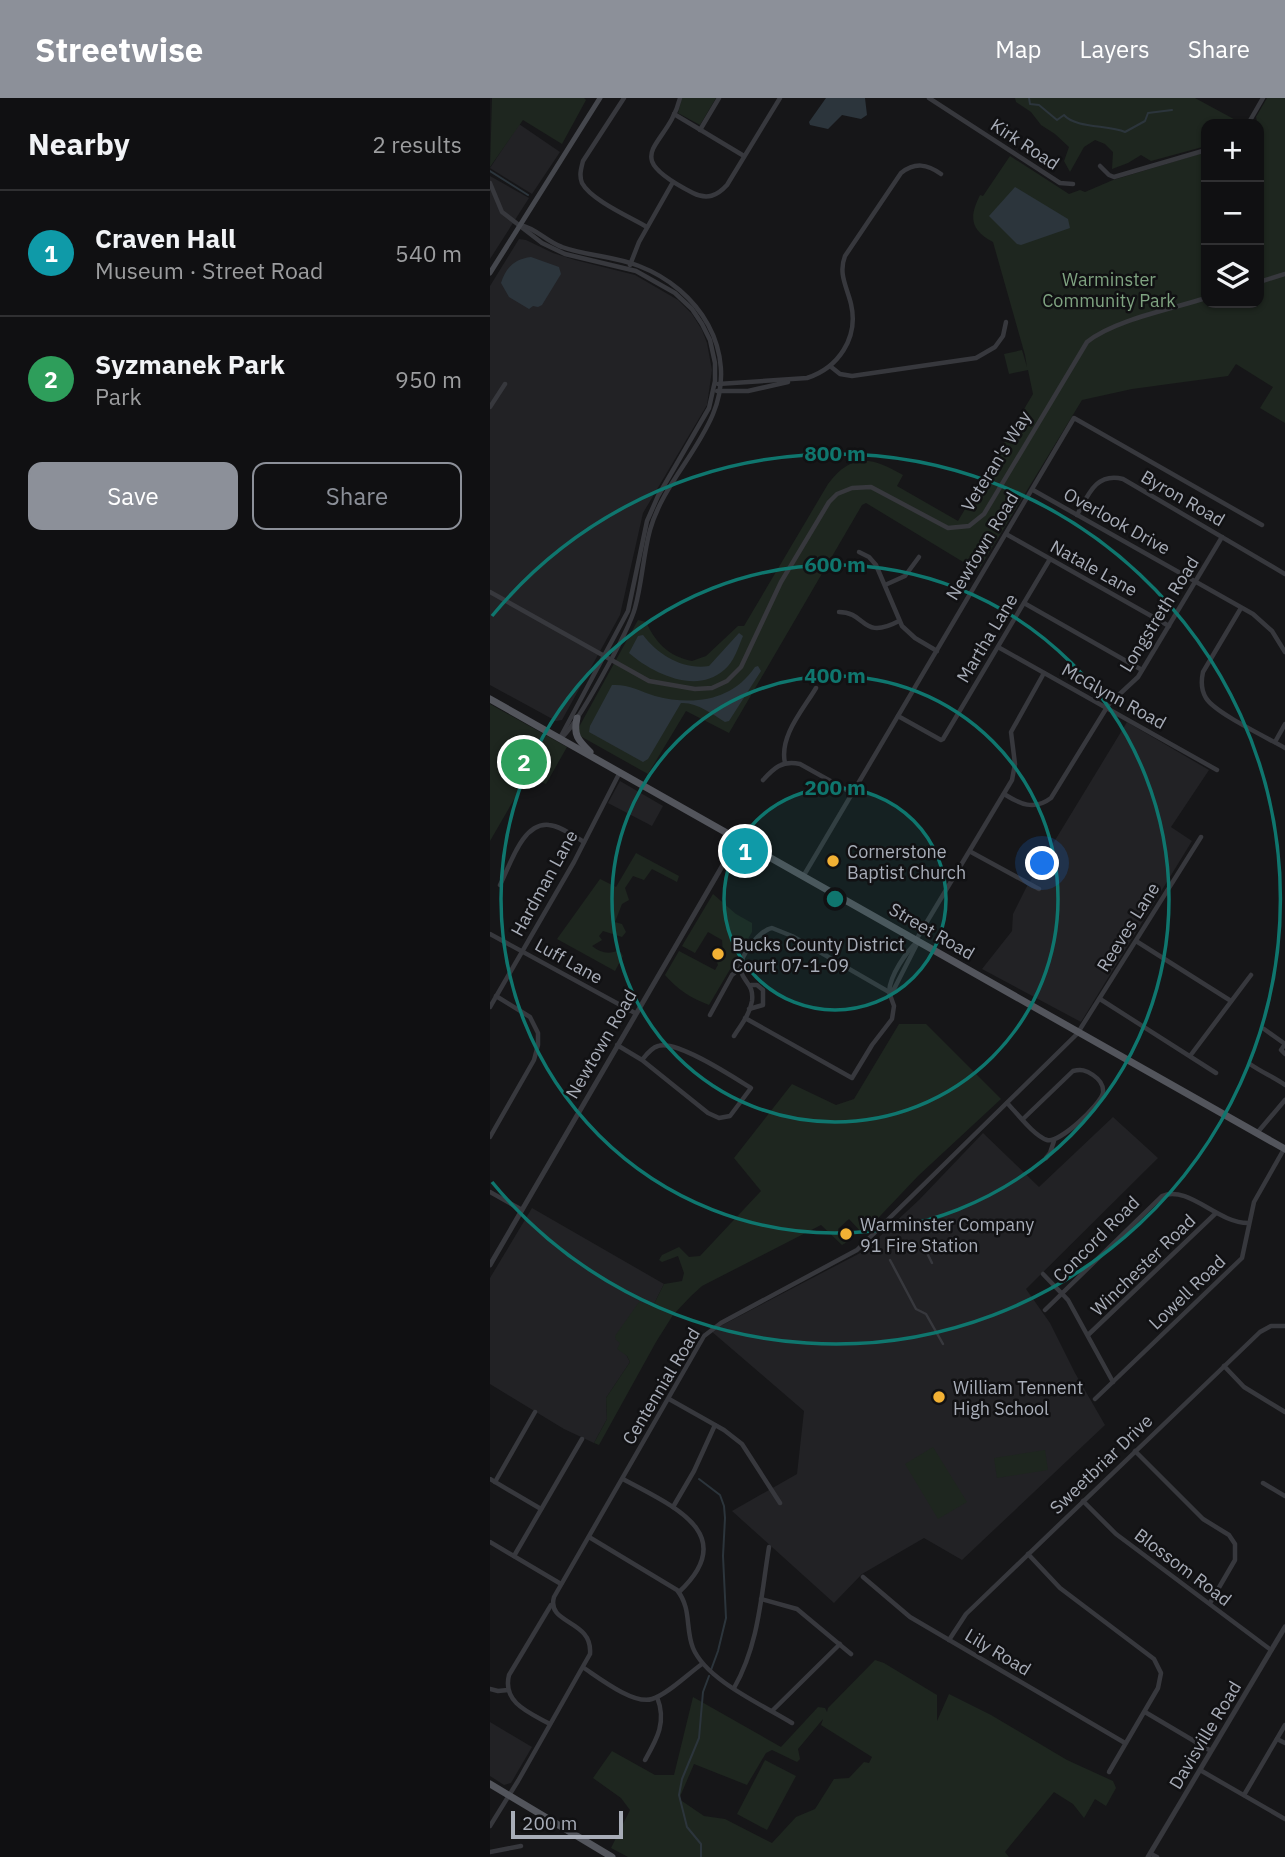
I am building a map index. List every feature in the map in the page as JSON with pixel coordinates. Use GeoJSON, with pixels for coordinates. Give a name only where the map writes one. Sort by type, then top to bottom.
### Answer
{"type":"FeatureCollection","features":[{"type":"Feature","properties":{"kind":"main road"},"geometry":{"type":"LineString","coordinates":[[490,273],[600,98]]}},
{"type":"Feature","properties":{"kind":"main road","name":"Street Road"},"geometry":{"type":"LineString","coordinates":[[490,699],[1284,1149]]}},
{"type":"Feature","properties":{"kind":"main road"},"geometry":{"type":"LineString","coordinates":[[578,718],[576,737],[598,760]]}},
{"type":"Feature","properties":{"kind":"main road"},"geometry":{"type":"LineString","coordinates":[[490,1784],[612,1857]]}},
{"type":"Feature","properties":{"kind":"street"},"geometry":{"type":"LineString","coordinates":[[624,98],[583,161],[581,179],[592,195],[647,227]]}},
{"type":"Feature","properties":{"kind":"street"},"geometry":{"type":"LineString","coordinates":[[680,98],[674,114],[654,145],[652,154],[656,170],[701,196],[718,194],[727,185],[777,99]]}},
{"type":"Feature","properties":{"kind":"street"},"geometry":{"type":"LineString","coordinates":[[700,130],[719,98]]}},
{"type":"Feature","properties":{"kind":"street","name":"Kirk Road"},"geometry":{"type":"LineString","coordinates":[[929,98],[1060,183],[1073,184]]}},
{"type":"Feature","properties":{"kind":"street"},"geometry":{"type":"LineString","coordinates":[[1251,119],[1263,98]]}},
{"type":"Feature","properties":{"kind":"street"},"geometry":{"type":"LineString","coordinates":[[674,114],[744,156]]}},
{"type":"Feature","properties":{"kind":"street"},"geometry":{"type":"LineString","coordinates":[[1100,166],[1114,177],[1201,151]]}},
{"type":"Feature","properties":{"kind":"street"},"geometry":{"type":"LineString","coordinates":[[717,387],[764,388],[815,375],[830,366],[843,352],[852,330],[851,304],[841,271],[845,256],[901,173],[912,166],[920,165],[941,174]]}},
{"type":"Feature","properties":{"kind":"street"},"geometry":{"type":"LineString","coordinates":[[630,266],[647,227],[673,182]]}},
{"type":"Feature","properties":{"kind":"street"},"geometry":{"type":"LineString","coordinates":[[490,183],[502,212],[525,232],[556,250],[630,266],[669,289],[697,315],[707,332],[717,387],[707,425],[656,514],[649,534],[632,619],[578,718],[560,738]]}},
{"type":"Feature","properties":{"kind":"street"},"geometry":{"type":"LineString","coordinates":[[1264,280],[1285,274]]}},
{"type":"Feature","properties":{"kind":"street","name":"Veteran's Way"},"geometry":{"type":"LineString","coordinates":[[490,592],[645,679],[660,684],[712,688],[727,681],[744,662],[781,582],[829,502],[837,495],[863,486],[878,489],[944,527],[960,528],[973,524],[984,514],[1084,346],[1100,333],[1201,301]]}},
{"type":"Feature","properties":{"kind":"street"},"geometry":{"type":"LineString","coordinates":[[830,366],[841,374],[852,376],[976,358],[995,347],[1003,336],[1006,322]]}},
{"type":"Feature","properties":{"kind":"street"},"geometry":{"type":"LineString","coordinates":[[490,407],[505,384]]}},
{"type":"Feature","properties":{"kind":"street"},"geometry":{"type":"LineString","coordinates":[[560,738],[628,611],[649,515],[705,417],[717,387]]}},
{"type":"Feature","properties":{"kind":"street","name":"Newtown Road"},"geometry":{"type":"LineString","coordinates":[[804,875],[1074,418],[1262,525]]}},
{"type":"Feature","properties":{"kind":"street","name":"Byron Road"},"geometry":{"type":"LineString","coordinates":[[1077,515],[1096,483],[1116,477],[1285,574]]}},
{"type":"Feature","properties":{"kind":"street","name":"Overlook Drive"},"geometry":{"type":"LineString","coordinates":[[1032,490],[1241,607],[1269,628],[1285,652]]}},
{"type":"Feature","properties":{"kind":"street","name":"Natale Lane"},"geometry":{"type":"LineString","coordinates":[[1006,534],[1169,626]]}},
{"type":"Feature","properties":{"kind":"street","name":"Longstreth Road"},"geometry":{"type":"LineString","coordinates":[[1004,794],[1031,806],[1051,798],[1112,699],[1135,681],[1143,670],[1222,537]]}},
{"type":"Feature","properties":{"kind":"street"},"geometry":{"type":"LineString","coordinates":[[859,552],[873,561],[899,621],[915,638],[937,651]]}},
{"type":"Feature","properties":{"kind":"street"},"geometry":{"type":"LineString","coordinates":[[885,585],[905,576],[919,557]]}},
{"type":"Feature","properties":{"kind":"street","name":"Martha Lane"},"geometry":{"type":"LineString","coordinates":[[898,716],[941,740],[1050,559]]}},
{"type":"Feature","properties":{"kind":"street"},"geometry":{"type":"LineString","coordinates":[[1024,603],[1143,670]]}},
{"type":"Feature","properties":{"kind":"street"},"geometry":{"type":"LineString","coordinates":[[1241,607],[1203,672],[1201,686],[1205,698],[1212,705],[1285,748]]}},
{"type":"Feature","properties":{"kind":"street"},"geometry":{"type":"LineString","coordinates":[[838,612],[849,614],[873,629],[885,628],[899,621]]}},
{"type":"Feature","properties":{"kind":"street","name":"McGlynn Road"},"geometry":{"type":"LineString","coordinates":[[998,647],[1217,770]]}},
{"type":"Feature","properties":{"kind":"street"},"geometry":{"type":"LineString","coordinates":[[888,992],[894,989],[917,940],[1012,780],[1015,769],[1010,736],[1012,729],[1044,673]]}},
{"type":"Feature","properties":{"kind":"street"},"geometry":{"type":"LineString","coordinates":[[785,763],[785,741],[816,688]]}},
{"type":"Feature","properties":{"kind":"street"},"geometry":{"type":"LineString","coordinates":[[1275,742],[1285,724]]}},
{"type":"Feature","properties":{"kind":"street"},"geometry":{"type":"LineString","coordinates":[[763,780],[774,768],[785,763],[800,764],[852,793]]}},
{"type":"Feature","properties":{"kind":"street","name":"Hardman Lane"},"geometry":{"type":"LineString","coordinates":[[490,1007],[621,772]]}},
{"type":"Feature","properties":{"kind":"street"},"geometry":{"type":"LineString","coordinates":[[500,885],[525,837],[535,828],[554,826],[584,842]]}},
{"type":"Feature","properties":{"kind":"street","name":"Reeves Lane"},"geometry":{"type":"LineString","coordinates":[[1079,1032],[1201,837]]}},
{"type":"Feature","properties":{"kind":"street","name":"Newtown Road"},"geometry":{"type":"LineString","coordinates":[[490,1265],[738,838]]}},
{"type":"Feature","properties":{"kind":"street"},"geometry":{"type":"LineString","coordinates":[[971,852],[1039,890]]}},
{"type":"Feature","properties":{"kind":"street"},"geometry":{"type":"LineString","coordinates":[[734,1036],[750,1009],[752,1000],[751,985],[741,972],[740,963],[758,934],[772,928],[792,936],[888,992],[895,1013],[852,1079],[745,1018]]}},
{"type":"Feature","properties":{"kind":"street","name":"Luff Lane"},"geometry":{"type":"LineString","coordinates":[[490,934],[635,1013]]}},
{"type":"Feature","properties":{"kind":"street"},"geometry":{"type":"LineString","coordinates":[[1136,941],[1231,1001]]}},
{"type":"Feature","properties":{"kind":"street"},"geometry":{"type":"LineString","coordinates":[[710,1015],[732,975],[741,967]]}},
{"type":"Feature","properties":{"kind":"street"},"geometry":{"type":"LineString","coordinates":[[1190,1056],[1251,975]]}},
{"type":"Feature","properties":{"kind":"street"},"geometry":{"type":"LineString","coordinates":[[750,1009],[763,1005],[765,998],[763,990],[757,985],[751,985]]}},
{"type":"Feature","properties":{"kind":"street"},"geometry":{"type":"LineString","coordinates":[[490,1137],[534,1060],[538,1045],[538,1033],[530,1017],[496,996]]}},
{"type":"Feature","properties":{"kind":"street"},"geometry":{"type":"LineString","coordinates":[[1100,999],[1216,1073]]}},
{"type":"Feature","properties":{"kind":"street"},"geometry":{"type":"LineString","coordinates":[[1264,1030],[1285,1044],[1281,1051],[1285,1054]]}},
{"type":"Feature","properties":{"kind":"street","name":"Centennial Road"},"geometry":{"type":"LineString","coordinates":[[508,1690],[509,1675],[704,1336],[712,1329],[857,1250],[1079,1032]]}},
{"type":"Feature","properties":{"kind":"street"},"geometry":{"type":"LineString","coordinates":[[617,1045],[642,1060],[719,1118],[733,1113],[751,1088],[706,1061],[668,1045],[655,1047],[642,1060]]}},
{"type":"Feature","properties":{"kind":"street"},"geometry":{"type":"LineString","coordinates":[[1250,1064],[1285,1085]]}},
{"type":"Feature","properties":{"kind":"street"},"geometry":{"type":"LineString","coordinates":[[1006,1103],[1043,1138],[1054,1141],[1063,1137],[1100,1099],[1103,1089],[1098,1079],[1086,1071],[1073,1072],[1023,1119]]}},
{"type":"Feature","properties":{"kind":"street"},"geometry":{"type":"LineString","coordinates":[[1257,1133],[1285,1100]]}},
{"type":"Feature","properties":{"kind":"street"},"geometry":{"type":"LineString","coordinates":[[1046,1158],[1054,1141]]}},
{"type":"Feature","properties":{"kind":"street","name":"Lowell Road"},"geometry":{"type":"LineString","coordinates":[[1095,1399],[1242,1258],[1254,1202],[1284,1149]]}},
{"type":"Feature","properties":{"kind":"street"},"geometry":{"type":"LineString","coordinates":[[490,1192],[522,1210]]}},
{"type":"Feature","properties":{"kind":"street","name":"Concord Road"},"geometry":{"type":"LineString","coordinates":[[1045,1310],[1162,1196],[1178,1193],[1229,1221],[1248,1223]]}},
{"type":"Feature","properties":{"kind":"street","name":"Winchester Road"},"geometry":{"type":"LineString","coordinates":[[1088,1335],[1216,1213]]}},
{"type":"Feature","properties":{"kind":"street"},"geometry":{"type":"LineString","coordinates":[[925,1248],[932,1263]]}},
{"type":"Feature","properties":{"kind":"street"},"geometry":{"type":"LineString","coordinates":[[890,1260],[916,1309],[926,1314],[943,1344]]}},
{"type":"Feature","properties":{"kind":"street"},"geometry":{"type":"LineString","coordinates":[[1043,1274],[1068,1300],[1113,1382]]}},
{"type":"Feature","properties":{"kind":"street","name":"Sweetbriar Drive"},"geometry":{"type":"LineString","coordinates":[[949,1640],[966,1614],[1262,1330],[1275,1325],[1285,1326]]}},
{"type":"Feature","properties":{"kind":"street"},"geometry":{"type":"LineString","coordinates":[[1224,1366],[1244,1387],[1285,1412]]}},
{"type":"Feature","properties":{"kind":"street"},"geometry":{"type":"LineString","coordinates":[[669,1399],[715,1425],[744,1446],[780,1503]]}},
{"type":"Feature","properties":{"kind":"street"},"geometry":{"type":"LineString","coordinates":[[535,1412],[492,1480],[541,1509]]}},
{"type":"Feature","properties":{"kind":"street"},"geometry":{"type":"LineString","coordinates":[[673,1507],[694,1471],[715,1425]]}},
{"type":"Feature","properties":{"kind":"street"},"geometry":{"type":"LineString","coordinates":[[514,1556],[582,1439]]}},
{"type":"Feature","properties":{"kind":"street"},"geometry":{"type":"LineString","coordinates":[[1135,1451],[1203,1519],[1229,1535],[1235,1544],[1235,1560],[1210,1603]]}},
{"type":"Feature","properties":{"kind":"street"},"geometry":{"type":"LineString","coordinates":[[623,1479],[673,1507],[696,1526],[703,1547],[702,1562],[696,1574],[679,1592]]}},
{"type":"Feature","properties":{"kind":"street"},"geometry":{"type":"LineString","coordinates":[[1263,1483],[1285,1496]]}},
{"type":"Feature","properties":{"kind":"street","name":"Blossom Road"},"geometry":{"type":"LineString","coordinates":[[1083,1501],[1116,1534],[1271,1650]]}},
{"type":"Feature","properties":{"kind":"street"},"geometry":{"type":"LineString","coordinates":[[589,1537],[679,1592],[688,1611],[691,1642],[702,1664],[711,1674],[792,1723]]}},
{"type":"Feature","properties":{"kind":"street"},"geometry":{"type":"LineString","coordinates":[[490,1542],[561,1584]]}},
{"type":"Feature","properties":{"kind":"street"},"geometry":{"type":"LineString","coordinates":[[734,1688],[753,1646],[769,1547]]}},
{"type":"Feature","properties":{"kind":"street"},"geometry":{"type":"LineString","coordinates":[[1028,1554],[1060,1588],[1157,1662],[1161,1673],[1160,1685],[1109,1772]]}},
{"type":"Feature","properties":{"kind":"street","name":"Lily Road"},"geometry":{"type":"LineString","coordinates":[[863,1577],[906,1614],[1125,1743]]}},
{"type":"Feature","properties":{"kind":"street"},"geometry":{"type":"LineString","coordinates":[[761,1599],[797,1609],[851,1654]]}},
{"type":"Feature","properties":{"kind":"street"},"geometry":{"type":"LineString","coordinates":[[490,1826],[584,1668],[590,1650],[586,1635],[556,1613],[552,1604]]}},
{"type":"Feature","properties":{"kind":"street","name":"Davisville Road"},"geometry":{"type":"LineString","coordinates":[[1152,1856],[1285,1627]]}},
{"type":"Feature","properties":{"kind":"street"},"geometry":{"type":"LineString","coordinates":[[772,1711],[840,1644]]}},
{"type":"Feature","properties":{"kind":"street"},"geometry":{"type":"LineString","coordinates":[[584,1668],[632,1697],[646,1700],[657,1698],[702,1664]]}},
{"type":"Feature","properties":{"kind":"street"},"geometry":{"type":"LineString","coordinates":[[490,1689],[508,1690],[515,1703],[550,1724]]}},
{"type":"Feature","properties":{"kind":"street"},"geometry":{"type":"LineString","coordinates":[[645,1760],[660,1731],[661,1713],[657,1698]]}},
{"type":"Feature","properties":{"kind":"street"},"geometry":{"type":"LineString","coordinates":[[1144,1712],[1211,1751]]}},
{"type":"Feature","properties":{"kind":"street"},"geometry":{"type":"LineString","coordinates":[[1244,1795],[1285,1725]]}},
{"type":"Feature","properties":{"kind":"street"},"geometry":{"type":"LineString","coordinates":[[1277,1738],[1285,1743]]}},
{"type":"Feature","properties":{"kind":"street"},"geometry":{"type":"LineString","coordinates":[[1200,1770],[1285,1819]]}},
{"type":"Feature","properties":{"kind":"street"},"geometry":{"type":"LineString","coordinates":[[490,1855],[521,1846]]}},
{"type":"Feature","properties":{"kind":"shaded area"},"geometry":{"type":"Polygon","coordinates":[[[826,98],[865,98],[867,115],[861,119],[842,115],[828,129],[810,125],[809,122],[826,98]]]}},
{"type":"Feature","properties":{"kind":"shaded area"},"geometry":{"type":"Polygon","coordinates":[[[519,124],[560,152],[532,194],[490,168],[519,124]]]}},
{"type":"Feature","properties":{"kind":"shaded area"},"geometry":{"type":"Polygon","coordinates":[[[490,176],[529,198],[490,259],[490,176]]]}},
{"type":"Feature","properties":{"kind":"shaded area"},"geometry":{"type":"Polygon","coordinates":[[[1015,187],[1068,219],[1070,228],[1021,245],[1017,244],[989,216],[1015,187]]]}},
{"type":"Feature","properties":{"kind":"shaded area"},"geometry":{"type":"Polygon","coordinates":[[[519,239],[575,260],[635,275],[678,300],[692,314],[702,330],[712,370],[707,405],[643,513],[620,615],[562,720],[556,721],[490,685],[490,286],[519,239]]]}},
{"type":"Feature","properties":{"kind":"shaded area"},"geometry":{"type":"Polygon","coordinates":[[[531,257],[559,267],[561,274],[542,305],[529,309],[509,297],[501,283],[512,265],[531,257]]]}},
{"type":"Feature","properties":{"kind":"shaded area"},"geometry":{"type":"Polygon","coordinates":[[[739,633],[743,636],[727,667],[713,677],[701,681],[688,681],[662,674],[629,653],[638,636],[643,635],[656,649],[672,660],[690,666],[709,666],[739,633]]]}},
{"type":"Feature","properties":{"kind":"shaded area"},"geometry":{"type":"Polygon","coordinates":[[[758,666],[761,671],[729,721],[725,722],[699,706],[681,703],[648,759],[643,762],[589,732],[612,685],[629,687],[669,699],[697,700],[723,694],[758,666]]]}},
{"type":"Feature","properties":{"kind":"shaded area"},"geometry":{"type":"Polygon","coordinates":[[[1127,722],[1209,770],[1171,827],[1192,841],[1081,1022],[982,969],[1012,931],[1013,914],[1026,888],[1127,722]]]}},
{"type":"Feature","properties":{"kind":"shaded area"},"geometry":{"type":"Polygon","coordinates":[[[620,781],[663,806],[652,826],[608,803],[620,781]]]}},
{"type":"Feature","properties":{"kind":"shaded area","name":"William Tennent High School"},"geometry":{"type":"Polygon","coordinates":[[[1113,1117],[1158,1158],[1026,1289],[1050,1323],[1105,1425],[962,1560],[924,1538],[862,1574],[834,1603],[732,1511],[797,1474],[804,1411],[711,1331],[864,1251],[919,1200],[983,1133],[1039,1187],[1113,1117]]]}},
{"type":"Feature","properties":{"kind":"shaded area"},"geometry":{"type":"Polygon","coordinates":[[[532,1208],[664,1284],[653,1306],[620,1343],[630,1362],[606,1398],[607,1419],[594,1443],[564,1429],[490,1384],[490,1278],[532,1208]]]}},
{"type":"Feature","properties":{"kind":"shaded area"},"geometry":{"type":"Polygon","coordinates":[[[490,1722],[532,1747],[511,1783],[504,1785],[490,1776],[490,1722]]]}},
{"type":"Feature","properties":{"kind":"green space"},"geometry":{"type":"Polygon","coordinates":[[[492,98],[586,100],[562,144],[523,120],[490,167],[492,98]]]}},
{"type":"Feature","properties":{"kind":"green space"},"geometry":{"type":"Polygon","coordinates":[[[682,98],[716,98],[700,125],[678,113],[682,98]]]}},
{"type":"Feature","properties":{"kind":"green space"},"geometry":{"type":"Polygon","coordinates":[[[1015,98],[1195,98],[1234,119],[1201,119],[1201,147],[1151,161],[1141,155],[1112,169],[1113,152],[1105,144],[1095,140],[1084,147],[1070,172],[1064,161],[1069,147],[1016,102],[1015,98]]]}},
{"type":"Feature","properties":{"kind":"green space","name":"Warminster Community Park"},"geometry":{"type":"Polygon","coordinates":[[[1267,98],[1285,98],[1285,423],[1260,408],[1273,387],[1236,364],[1228,376],[1132,389],[1082,400],[978,571],[866,503],[862,505],[729,733],[686,711],[648,774],[582,737],[578,732],[579,727],[638,620],[646,622],[659,642],[676,656],[692,661],[706,656],[738,626],[744,626],[828,484],[845,467],[863,461],[882,464],[903,475],[897,486],[958,521],[1033,394],[1028,370],[1009,374],[1004,354],[1022,350],[1027,367],[1025,355],[993,242],[976,228],[973,216],[980,195],[983,196],[1010,156],[1069,194],[1080,190],[1085,192],[1113,180],[1201,154],[1201,308],[1264,308],[1264,119],[1256,117],[1267,98]]]}},
{"type":"Feature","properties":{"kind":"green space"},"geometry":{"type":"Polygon","coordinates":[[[490,704],[567,747],[546,784],[527,777],[490,841],[490,704]]]}},
{"type":"Feature","properties":{"kind":"green space"},"geometry":{"type":"Polygon","coordinates":[[[636,853],[679,876],[677,882],[652,869],[644,880],[633,876],[625,888],[629,900],[622,904],[615,922],[622,924],[626,932],[622,937],[603,931],[599,936],[602,940],[592,946],[605,952],[619,950],[623,956],[615,971],[557,939],[600,879],[616,887],[636,853]]]}},
{"type":"Feature","properties":{"kind":"green space"},"geometry":{"type":"Polygon","coordinates":[[[713,894],[736,914],[752,923],[752,932],[709,1005],[685,993],[665,975],[679,951],[715,970],[718,965],[717,962],[723,954],[722,940],[708,932],[695,953],[682,946],[713,894]]]}},
{"type":"Feature","properties":{"kind":"green space"},"geometry":{"type":"Polygon","coordinates":[[[899,1024],[926,1024],[1001,1099],[918,1176],[863,1234],[849,1219],[838,1229],[847,1242],[842,1245],[821,1225],[702,1286],[673,1315],[599,1445],[594,1443],[607,1419],[606,1398],[630,1362],[627,1356],[617,1349],[620,1343],[615,1336],[639,1302],[653,1306],[664,1284],[682,1281],[684,1273],[678,1256],[662,1262],[659,1260],[662,1255],[679,1247],[689,1257],[700,1256],[761,1191],[734,1158],[792,1084],[836,1105],[854,1099],[899,1024]]]}},
{"type":"Feature","properties":{"kind":"green space"},"geometry":{"type":"Polygon","coordinates":[[[933,1447],[967,1502],[938,1519],[905,1464],[933,1447]]]}},
{"type":"Feature","properties":{"kind":"green space"},"geometry":{"type":"Polygon","coordinates":[[[1045,1450],[1048,1470],[997,1478],[994,1458],[1045,1450]]]}},
{"type":"Feature","properties":{"kind":"green space"},"geometry":{"type":"Polygon","coordinates":[[[875,1660],[937,1695],[937,1721],[949,1694],[991,1715],[1067,1760],[1113,1781],[1116,1788],[1106,1806],[1095,1799],[1084,1818],[1073,1804],[1054,1792],[1005,1852],[1009,1857],[628,1857],[611,1848],[630,1810],[621,1798],[593,1778],[612,1751],[655,1775],[674,1775],[693,1697],[781,1747],[818,1707],[825,1708],[827,1712],[875,1660]],[[823,1719],[798,1749],[800,1759],[797,1762],[772,1750],[766,1753],[747,1785],[694,1764],[679,1799],[704,1816],[725,1819],[772,1843],[796,1817],[815,1809],[834,1779],[849,1778],[864,1762],[869,1763],[872,1757],[821,1725],[823,1719]]]}},
{"type":"Feature","properties":{"kind":"green space"},"geometry":{"type":"Polygon","coordinates":[[[765,1760],[796,1776],[767,1830],[737,1814],[765,1760]]]}},
{"type":"Feature","properties":{"kind":"waterway"},"geometry":{"type":"LineString","coordinates":[[1029,98],[1030,104],[1039,105],[1057,120],[1064,115],[1076,122],[1125,132],[1145,121],[1148,113],[1172,110]]}},
{"type":"Feature","properties":{"kind":"waterway"},"geometry":{"type":"LineString","coordinates":[[490,171],[528,195]]}},
{"type":"Feature","properties":{"kind":"waterway"},"geometry":{"type":"LineString","coordinates":[[699,1479],[720,1495],[725,1518],[723,1556],[726,1618],[711,1670]]}},
{"type":"Feature","properties":{"kind":"waterway"},"geometry":{"type":"LineString","coordinates":[[701,1857],[701,1844],[687,1827],[679,1795],[682,1779],[699,1738],[703,1692],[709,1676]]}},
{"type":"Feature","properties":{"kind":"place","name":"Syzmanek Park"},"geometry":{"type":"Point","coordinates":[524,762]}},
{"type":"Feature","properties":{"kind":"place","name":"Craven Hall"},"geometry":{"type":"Point","coordinates":[745,851]}},
{"type":"Feature","properties":{"kind":"place","name":"Cornerstone Baptist Church"},"geometry":{"type":"Point","coordinates":[833,861]}},
{"type":"Feature","properties":{"kind":"place","name":"Bucks County District Court 07-1-09"},"geometry":{"type":"Point","coordinates":[718,954]}},
{"type":"Feature","properties":{"kind":"place","name":"Warminster Company 91 Fire Station"},"geometry":{"type":"Point","coordinates":[846,1234]}},
{"type":"Feature","properties":{"kind":"place","name":"William Tennent High School"},"geometry":{"type":"Point","coordinates":[939,1397]}}]}
